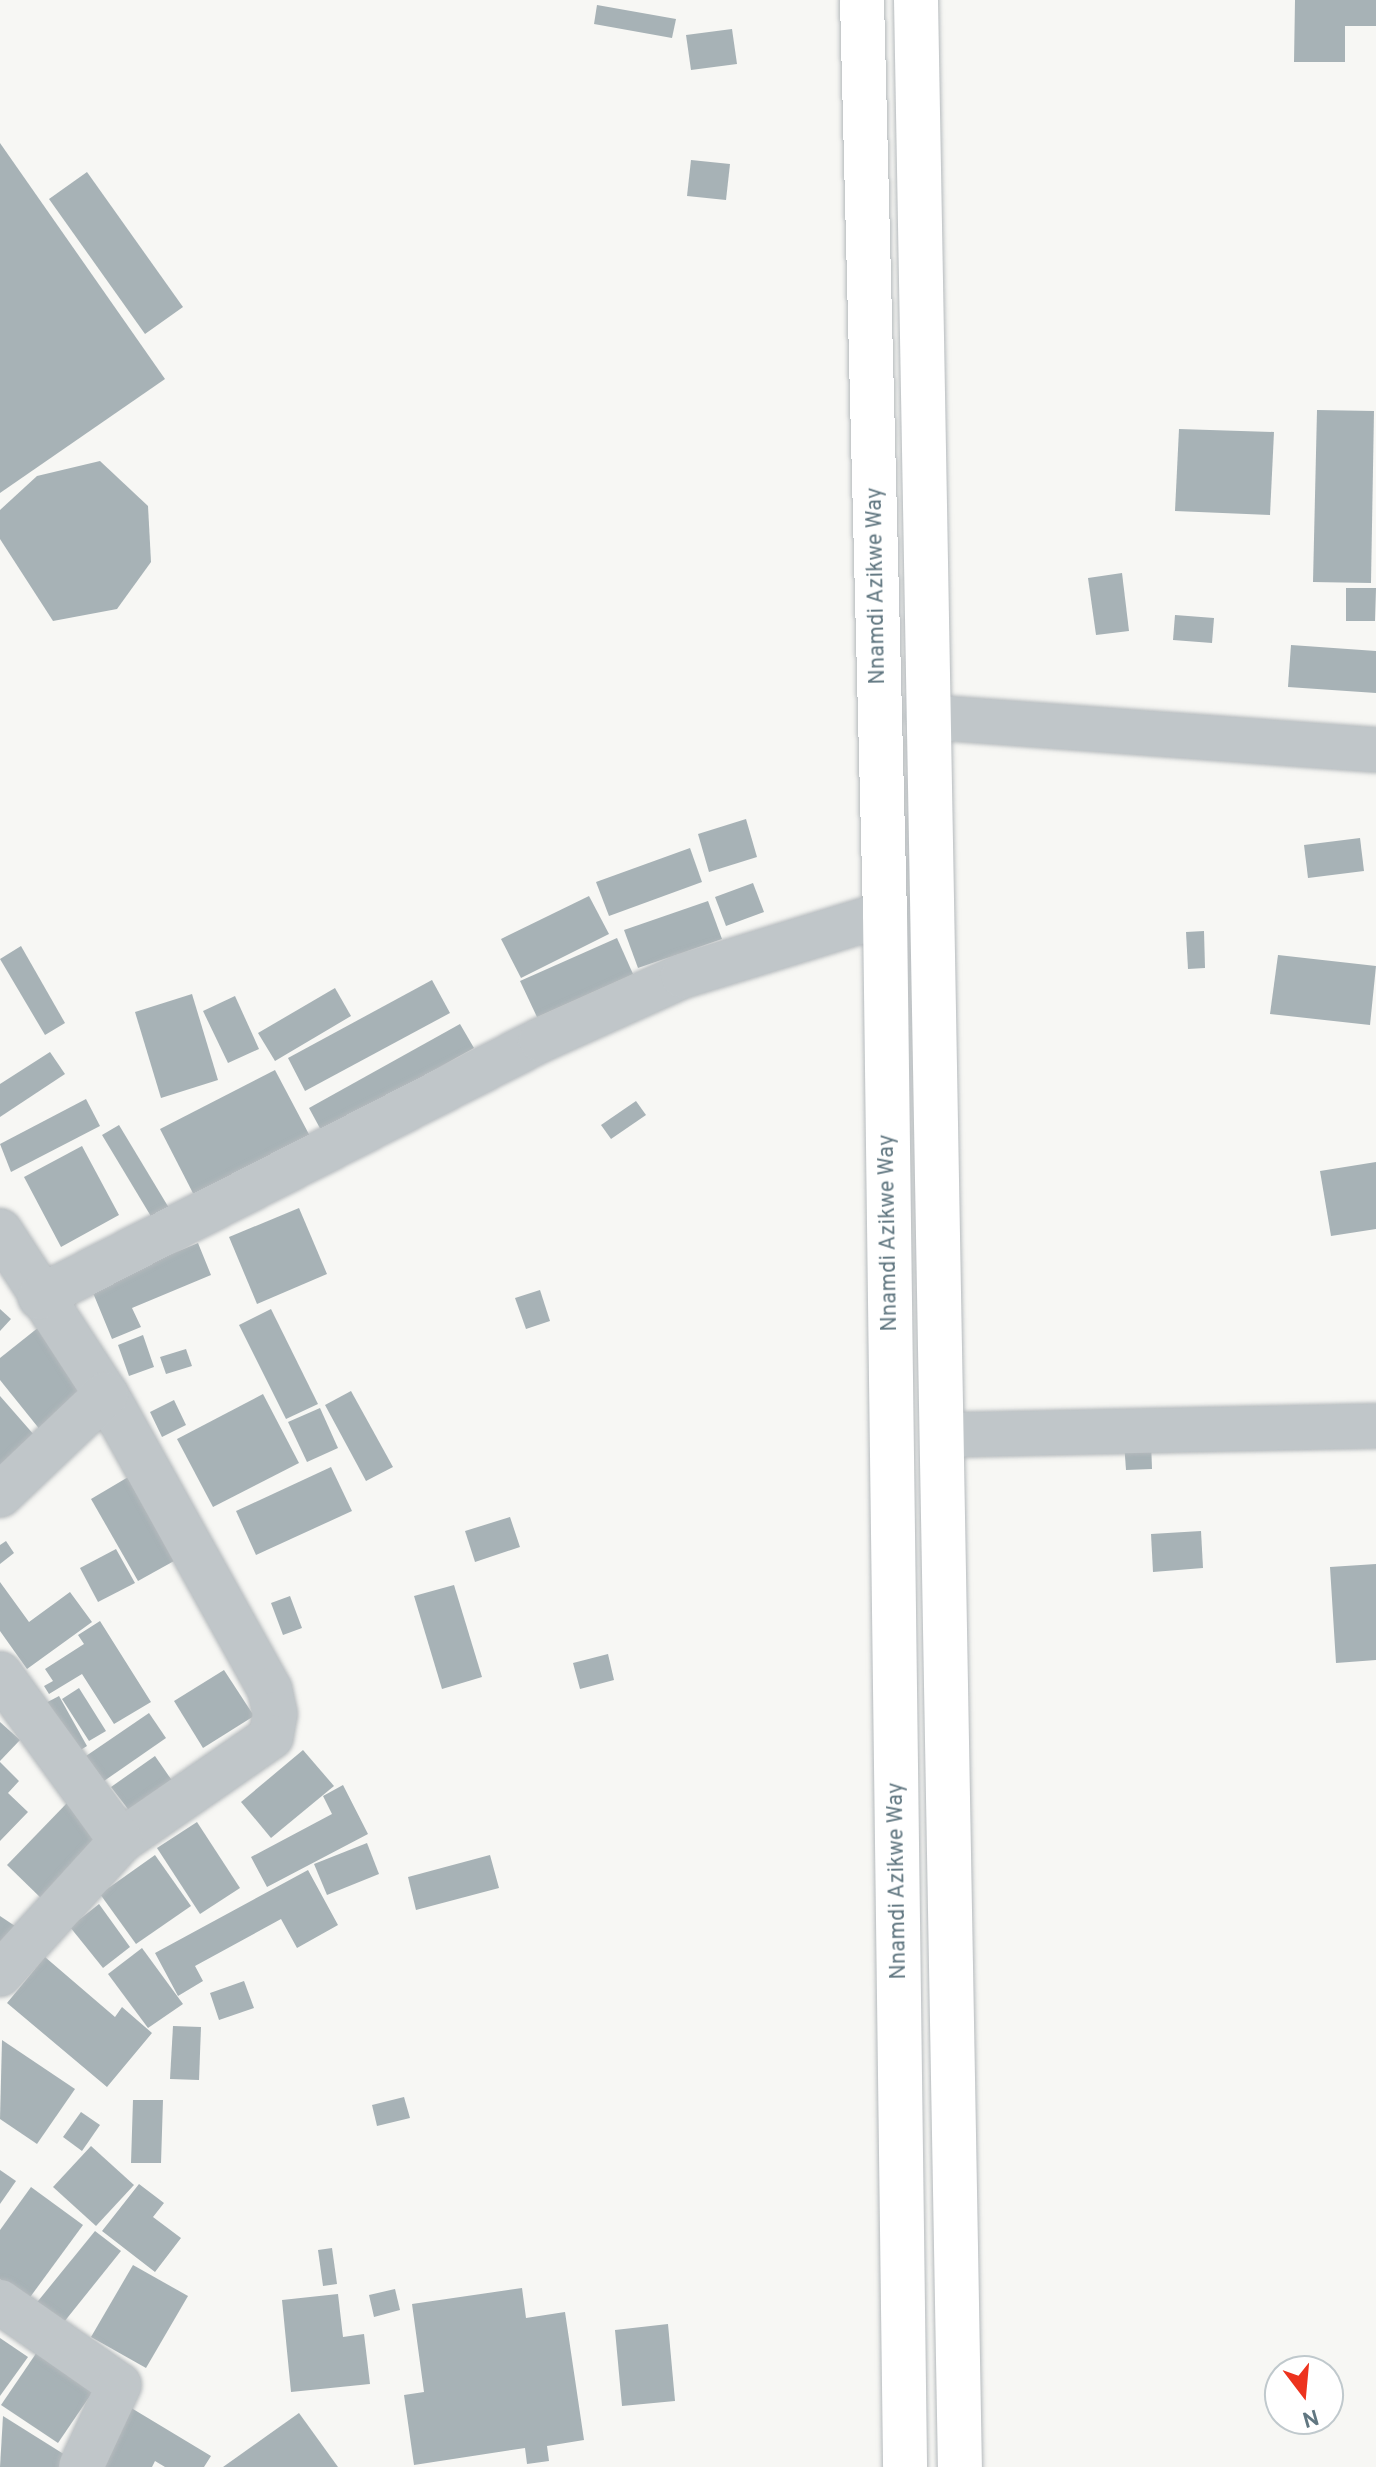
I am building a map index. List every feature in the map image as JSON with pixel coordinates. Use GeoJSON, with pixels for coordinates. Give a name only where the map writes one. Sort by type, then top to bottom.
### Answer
{"type":"FeatureCollection","features":[{"type":"Feature","properties":{"kind":"highway","name":"Nnamdi Azikwe Way"},"geometry":{"type":"LineString","coordinates":[[862,0],[885,914],[905,2467]]}},
{"type":"Feature","properties":{"kind":"highway"},"geometry":{"type":"LineString","coordinates":[[916,0],[960,2467]]}},
{"type":"Feature","properties":{"kind":"street"},"geometry":{"type":"LineString","coordinates":[[928,717],[1376,750]]}},
{"type":"Feature","properties":{"kind":"street"},"geometry":{"type":"LineString","coordinates":[[40,1297],[541,1040],[669,982],[885,914]]}},
{"type":"Feature","properties":{"kind":"street"},"geometry":{"type":"LineString","coordinates":[[0,1231],[40,1297],[106,1394],[270,1690],[275,1714],[271,1737],[121,1841],[0,1974]]}},
{"type":"Feature","properties":{"kind":"street"},"geometry":{"type":"LineString","coordinates":[[0,1495],[106,1394]]}},
{"type":"Feature","properties":{"kind":"street"},"geometry":{"type":"LineString","coordinates":[[943,1435],[1376,1426]]}},
{"type":"Feature","properties":{"kind":"street"},"geometry":{"type":"LineString","coordinates":[[0,1674],[121,1841]]}},
{"type":"Feature","properties":{"kind":"street"},"geometry":{"type":"LineString","coordinates":[[0,2302],[119,2385],[81,2467]]}},
{"type":"Feature","properties":{"kind":"building"},"geometry":{"type":"Polygon","coordinates":[[[1295,0],[1376,0],[1376,26],[1345,26],[1345,62],[1294,62],[1295,0]]]}},
{"type":"Feature","properties":{"kind":"building"},"geometry":{"type":"Polygon","coordinates":[[[597,5],[676,19],[672,38],[594,24],[597,5]]]}},
{"type":"Feature","properties":{"kind":"building"},"geometry":{"type":"Polygon","coordinates":[[[732,29],[737,64],[691,70],[686,35],[732,29]]]}},
{"type":"Feature","properties":{"kind":"building"},"geometry":{"type":"Polygon","coordinates":[[[0,143],[165,379],[0,493],[0,143]]]}},
{"type":"Feature","properties":{"kind":"building"},"geometry":{"type":"Polygon","coordinates":[[[691,160],[730,164],[726,200],[687,196],[691,160]]]}},
{"type":"Feature","properties":{"kind":"building"},"geometry":{"type":"Polygon","coordinates":[[[87,172],[183,307],[145,334],[49,199],[87,172]]]}},
{"type":"Feature","properties":{"kind":"building"},"geometry":{"type":"Polygon","coordinates":[[[1317,410],[1374,411],[1371,583],[1313,582],[1317,410]]]}},
{"type":"Feature","properties":{"kind":"building"},"geometry":{"type":"Polygon","coordinates":[[[1179,429],[1274,432],[1270,515],[1175,511],[1179,429]]]}},
{"type":"Feature","properties":{"kind":"building"},"geometry":{"type":"Polygon","coordinates":[[[100,461],[148,506],[151,562],[117,609],[53,621],[0,539],[0,510],[37,476],[100,461]]]}},
{"type":"Feature","properties":{"kind":"building"},"geometry":{"type":"Polygon","coordinates":[[[1122,573],[1129,631],[1096,635],[1088,578],[1122,573]]]}},
{"type":"Feature","properties":{"kind":"building"},"geometry":{"type":"Polygon","coordinates":[[[1346,588],[1376,588],[1375,621],[1346,621],[1346,588]]]}},
{"type":"Feature","properties":{"kind":"building"},"geometry":{"type":"Polygon","coordinates":[[[1175,615],[1214,618],[1212,643],[1173,640],[1175,615]]]}},
{"type":"Feature","properties":{"kind":"building"},"geometry":{"type":"Polygon","coordinates":[[[1291,645],[1376,651],[1376,693],[1288,687],[1291,645]]]}},
{"type":"Feature","properties":{"kind":"building"},"geometry":{"type":"Polygon","coordinates":[[[746,819],[757,857],[709,872],[698,834],[746,819]]]}},
{"type":"Feature","properties":{"kind":"building"},"geometry":{"type":"Polygon","coordinates":[[[1360,838],[1364,871],[1308,878],[1304,845],[1360,838]]]}},
{"type":"Feature","properties":{"kind":"building"},"geometry":{"type":"Polygon","coordinates":[[[690,848],[702,882],[609,916],[596,882],[690,848]]]}},
{"type":"Feature","properties":{"kind":"building"},"geometry":{"type":"Polygon","coordinates":[[[753,883],[764,912],[726,926],[715,897],[753,883]]]}},
{"type":"Feature","properties":{"kind":"building"},"geometry":{"type":"Polygon","coordinates":[[[589,896],[609,934],[521,978],[501,939],[589,896]]]}},
{"type":"Feature","properties":{"kind":"building"},"geometry":{"type":"Polygon","coordinates":[[[708,901],[722,939],[638,968],[624,930],[708,901]]]}},
{"type":"Feature","properties":{"kind":"building"},"geometry":{"type":"Polygon","coordinates":[[[1204,931],[1205,968],[1188,969],[1186,932],[1204,931]]]}},
{"type":"Feature","properties":{"kind":"building"},"geometry":{"type":"Polygon","coordinates":[[[617,938],[633,974],[537,1017],[520,981],[617,938]]]}},
{"type":"Feature","properties":{"kind":"building"},"geometry":{"type":"Polygon","coordinates":[[[21,946],[65,1023],[45,1035],[0,959],[21,946]]]}},
{"type":"Feature","properties":{"kind":"building"},"geometry":{"type":"Polygon","coordinates":[[[1278,955],[1376,966],[1370,1025],[1270,1014],[1278,955]]]}},
{"type":"Feature","properties":{"kind":"building"},"geometry":{"type":"Polygon","coordinates":[[[432,980],[450,1013],[305,1091],[288,1058],[432,980]]]}},
{"type":"Feature","properties":{"kind":"building"},"geometry":{"type":"Polygon","coordinates":[[[335,988],[351,1016],[275,1061],[258,1033],[335,988]]]}},
{"type":"Feature","properties":{"kind":"building"},"geometry":{"type":"Polygon","coordinates":[[[192,994],[218,1080],[161,1098],[135,1012],[192,994]]]}},
{"type":"Feature","properties":{"kind":"building"},"geometry":{"type":"Polygon","coordinates":[[[235,996],[259,1049],[228,1063],[203,1011],[235,996]]]}},
{"type":"Feature","properties":{"kind":"building"},"geometry":{"type":"Polygon","coordinates":[[[460,1024],[474,1048],[322,1132],[309,1108],[460,1024]]]}},
{"type":"Feature","properties":{"kind":"building"},"geometry":{"type":"Polygon","coordinates":[[[50,1052],[65,1074],[0,1117],[0,1084],[50,1052]]]}},
{"type":"Feature","properties":{"kind":"building"},"geometry":{"type":"Polygon","coordinates":[[[275,1070],[312,1140],[196,1199],[160,1129],[275,1070]]]}},
{"type":"Feature","properties":{"kind":"building"},"geometry":{"type":"Polygon","coordinates":[[[86,1099],[100,1126],[11,1172],[0,1144],[86,1099]]]}},
{"type":"Feature","properties":{"kind":"building"},"geometry":{"type":"Polygon","coordinates":[[[636,1101],[646,1115],[611,1139],[601,1125],[636,1101]]]}},
{"type":"Feature","properties":{"kind":"building"},"geometry":{"type":"Polygon","coordinates":[[[119,1125],[172,1213],[155,1223],[102,1135],[119,1125]]]}},
{"type":"Feature","properties":{"kind":"building"},"geometry":{"type":"Polygon","coordinates":[[[82,1146],[119,1215],[61,1247],[24,1177],[82,1146]]]}},
{"type":"Feature","properties":{"kind":"building"},"geometry":{"type":"Polygon","coordinates":[[[1376,1162],[1376,1229],[1331,1236],[1320,1171],[1376,1162]]]}},
{"type":"Feature","properties":{"kind":"building"},"geometry":{"type":"Polygon","coordinates":[[[299,1208],[327,1274],[257,1304],[229,1237],[299,1208]]]}},
{"type":"Feature","properties":{"kind":"building"},"geometry":{"type":"Polygon","coordinates":[[[198,1243],[211,1275],[132,1308],[141,1327],[112,1339],[91,1288],[198,1243]]]}},
{"type":"Feature","properties":{"kind":"building"},"geometry":{"type":"Polygon","coordinates":[[[540,1290],[550,1321],[526,1329],[515,1298],[540,1290]]]}},
{"type":"Feature","properties":{"kind":"building"},"geometry":{"type":"Polygon","coordinates":[[[0,1309],[11,1319],[0,1331],[0,1309]]]}},
{"type":"Feature","properties":{"kind":"building"},"geometry":{"type":"Polygon","coordinates":[[[271,1309],[318,1404],[286,1419],[239,1325],[271,1309]]]}},
{"type":"Feature","properties":{"kind":"building"},"geometry":{"type":"Polygon","coordinates":[[[39,1327],[91,1392],[41,1431],[0,1380],[0,1358],[39,1327]]]}},
{"type":"Feature","properties":{"kind":"building"},"geometry":{"type":"Polygon","coordinates":[[[143,1335],[154,1367],[129,1376],[118,1345],[143,1335]]]}},
{"type":"Feature","properties":{"kind":"building"},"geometry":{"type":"Polygon","coordinates":[[[186,1349],[192,1366],[166,1374],[160,1357],[186,1349]]]}},
{"type":"Feature","properties":{"kind":"building"},"geometry":{"type":"Polygon","coordinates":[[[351,1391],[393,1467],[366,1481],[325,1405],[351,1391]]]}},
{"type":"Feature","properties":{"kind":"building"},"geometry":{"type":"Polygon","coordinates":[[[263,1394],[299,1463],[213,1507],[177,1439],[263,1394]]]}},
{"type":"Feature","properties":{"kind":"building"},"geometry":{"type":"Polygon","coordinates":[[[0,1396],[35,1436],[0,1467],[0,1396]]]}},
{"type":"Feature","properties":{"kind":"building"},"geometry":{"type":"Polygon","coordinates":[[[174,1400],[186,1425],[162,1437],[150,1412],[174,1400]]]}},
{"type":"Feature","properties":{"kind":"building"},"geometry":{"type":"Polygon","coordinates":[[[320,1408],[338,1448],[307,1462],[288,1422],[320,1408]]]}},
{"type":"Feature","properties":{"kind":"building"},"geometry":{"type":"Polygon","coordinates":[[[1151,1441],[1152,1469],[1126,1470],[1124,1442],[1151,1441]]]}},
{"type":"Feature","properties":{"kind":"building"},"geometry":{"type":"Polygon","coordinates":[[[331,1467],[352,1511],[256,1555],[236,1511],[331,1467]]]}},
{"type":"Feature","properties":{"kind":"building"},"geometry":{"type":"Polygon","coordinates":[[[135,1473],[183,1556],[138,1581],[91,1499],[135,1473]]]}},
{"type":"Feature","properties":{"kind":"building"},"geometry":{"type":"Polygon","coordinates":[[[510,1517],[520,1547],[475,1562],[465,1531],[510,1517]]]}},
{"type":"Feature","properties":{"kind":"building"},"geometry":{"type":"Polygon","coordinates":[[[1201,1531],[1203,1568],[1153,1572],[1151,1534],[1201,1531]]]}},
{"type":"Feature","properties":{"kind":"building"},"geometry":{"type":"Polygon","coordinates":[[[6,1541],[14,1553],[0,1564],[0,1545],[6,1541]]]}},
{"type":"Feature","properties":{"kind":"building"},"geometry":{"type":"Polygon","coordinates":[[[116,1549],[135,1583],[98,1602],[80,1568],[116,1549]]]}},
{"type":"Feature","properties":{"kind":"building"},"geometry":{"type":"Polygon","coordinates":[[[1376,1564],[1376,1660],[1336,1663],[1330,1567],[1376,1564]]]}},
{"type":"Feature","properties":{"kind":"building"},"geometry":{"type":"Polygon","coordinates":[[[0,1582],[29,1622],[70,1592],[92,1622],[27,1669],[0,1631],[0,1582]]]}},
{"type":"Feature","properties":{"kind":"building"},"geometry":{"type":"Polygon","coordinates":[[[454,1585],[482,1677],[442,1689],[414,1596],[454,1585]]]}},
{"type":"Feature","properties":{"kind":"building"},"geometry":{"type":"Polygon","coordinates":[[[290,1596],[302,1628],[283,1635],[271,1603],[290,1596]]]}},
{"type":"Feature","properties":{"kind":"building"},"geometry":{"type":"Polygon","coordinates":[[[100,1621],[151,1702],[114,1724],[82,1674],[49,1694],[44,1686],[53,1681],[45,1669],[84,1644],[78,1635],[100,1621]]]}},
{"type":"Feature","properties":{"kind":"building"},"geometry":{"type":"Polygon","coordinates":[[[608,1654],[614,1680],[580,1689],[573,1663],[608,1654]]]}},
{"type":"Feature","properties":{"kind":"building"},"geometry":{"type":"Polygon","coordinates":[[[224,1670],[254,1716],[203,1748],[174,1701],[224,1670]]]}},
{"type":"Feature","properties":{"kind":"building"},"geometry":{"type":"Polygon","coordinates":[[[79,1688],[106,1731],[89,1741],[62,1699],[79,1688]]]}},
{"type":"Feature","properties":{"kind":"building"},"geometry":{"type":"Polygon","coordinates":[[[59,1696],[87,1746],[69,1757],[40,1706],[59,1696]]]}},
{"type":"Feature","properties":{"kind":"building"},"geometry":{"type":"Polygon","coordinates":[[[149,1713],[166,1738],[104,1781],[86,1756],[149,1713]]]}},
{"type":"Feature","properties":{"kind":"building"},"geometry":{"type":"Polygon","coordinates":[[[0,1722],[20,1740],[0,1761],[0,1722]]]}},
{"type":"Feature","properties":{"kind":"building"},"geometry":{"type":"Polygon","coordinates":[[[303,1750],[334,1786],[271,1838],[241,1802],[303,1750]]]}},
{"type":"Feature","properties":{"kind":"building"},"geometry":{"type":"Polygon","coordinates":[[[155,1756],[173,1782],[131,1813],[111,1787],[155,1756]]]}},
{"type":"Feature","properties":{"kind":"building"},"geometry":{"type":"Polygon","coordinates":[[[0,1762],[19,1781],[8,1793],[28,1812],[0,1841],[0,1762]]]}},
{"type":"Feature","properties":{"kind":"building"},"geometry":{"type":"Polygon","coordinates":[[[343,1785],[368,1834],[267,1887],[251,1857],[332,1814],[323,1796],[343,1785]]]}},
{"type":"Feature","properties":{"kind":"building"},"geometry":{"type":"Polygon","coordinates":[[[67,1803],[104,1839],[44,1901],[7,1865],[67,1803]]]}},
{"type":"Feature","properties":{"kind":"building"},"geometry":{"type":"Polygon","coordinates":[[[197,1822],[240,1888],[200,1914],[157,1848],[197,1822]]]}},
{"type":"Feature","properties":{"kind":"building"},"geometry":{"type":"Polygon","coordinates":[[[367,1843],[379,1874],[327,1895],[314,1864],[367,1843]]]}},
{"type":"Feature","properties":{"kind":"building"},"geometry":{"type":"Polygon","coordinates":[[[155,1855],[191,1906],[136,1944],[100,1894],[155,1855]]]}},
{"type":"Feature","properties":{"kind":"building"},"geometry":{"type":"Polygon","coordinates":[[[490,1855],[499,1888],[416,1910],[408,1877],[490,1855]]]}},
{"type":"Feature","properties":{"kind":"building"},"geometry":{"type":"Polygon","coordinates":[[[308,1870],[338,1925],[297,1948],[281,1919],[195,1966],[203,1981],[178,1996],[155,1953],[308,1870]]]}},
{"type":"Feature","properties":{"kind":"building"},"geometry":{"type":"Polygon","coordinates":[[[99,1904],[130,1947],[103,1968],[70,1927],[99,1904]]]}},
{"type":"Feature","properties":{"kind":"building"},"geometry":{"type":"Polygon","coordinates":[[[0,1916],[15,1926],[0,1947],[0,1916]]]}},
{"type":"Feature","properties":{"kind":"building"},"geometry":{"type":"Polygon","coordinates":[[[142,1948],[183,2004],[148,2028],[108,1974],[142,1948]]]}},
{"type":"Feature","properties":{"kind":"building"},"geometry":{"type":"Polygon","coordinates":[[[45,1957],[115,2017],[122,2007],[152,2033],[107,2087],[7,2003],[45,1957]]]}},
{"type":"Feature","properties":{"kind":"building"},"geometry":{"type":"Polygon","coordinates":[[[244,1981],[254,2008],[219,2020],[210,1993],[244,1981]]]}},
{"type":"Feature","properties":{"kind":"building"},"geometry":{"type":"Polygon","coordinates":[[[173,2026],[201,2027],[199,2080],[170,2079],[173,2026]]]}},
{"type":"Feature","properties":{"kind":"building"},"geometry":{"type":"Polygon","coordinates":[[[2,2040],[75,2089],[37,2144],[0,2119],[2,2040]]]}},
{"type":"Feature","properties":{"kind":"building"},"geometry":{"type":"Polygon","coordinates":[[[404,2097],[410,2118],[377,2126],[372,2105],[404,2097]]]}},
{"type":"Feature","properties":{"kind":"building"},"geometry":{"type":"Polygon","coordinates":[[[133,2100],[163,2100],[161,2163],[131,2163],[133,2100]]]}},
{"type":"Feature","properties":{"kind":"building"},"geometry":{"type":"Polygon","coordinates":[[[81,2112],[100,2125],[82,2151],[63,2137],[81,2112]]]}},
{"type":"Feature","properties":{"kind":"building"},"geometry":{"type":"Polygon","coordinates":[[[91,2146],[134,2185],[96,2226],[53,2187],[91,2146]]]}},
{"type":"Feature","properties":{"kind":"building"},"geometry":{"type":"Polygon","coordinates":[[[0,2170],[16,2181],[0,2204],[0,2170]]]}},
{"type":"Feature","properties":{"kind":"building"},"geometry":{"type":"Polygon","coordinates":[[[139,2184],[164,2203],[153,2217],[181,2238],[155,2272],[102,2231],[139,2184]]]}},
{"type":"Feature","properties":{"kind":"building"},"geometry":{"type":"Polygon","coordinates":[[[31,2187],[83,2225],[28,2300],[0,2279],[0,2230],[31,2187]]]}},
{"type":"Feature","properties":{"kind":"building"},"geometry":{"type":"Polygon","coordinates":[[[95,2231],[121,2251],[60,2327],[34,2306],[95,2231]]]}},
{"type":"Feature","properties":{"kind":"building"},"geometry":{"type":"Polygon","coordinates":[[[332,2248],[337,2284],[323,2286],[318,2250],[332,2248]]]}},
{"type":"Feature","properties":{"kind":"building"},"geometry":{"type":"Polygon","coordinates":[[[133,2265],[188,2296],[146,2368],[91,2337],[133,2265]]]}},
{"type":"Feature","properties":{"kind":"building"},"geometry":{"type":"Polygon","coordinates":[[[522,2288],[526,2318],[565,2312],[584,2440],[547,2446],[549,2461],[527,2464],[525,2448],[414,2465],[404,2395],[424,2392],[412,2304],[522,2288]]]}},
{"type":"Feature","properties":{"kind":"building"},"geometry":{"type":"Polygon","coordinates":[[[395,2289],[400,2310],[374,2317],[369,2295],[395,2289]]]}},
{"type":"Feature","properties":{"kind":"building"},"geometry":{"type":"Polygon","coordinates":[[[338,2294],[343,2337],[364,2334],[370,2384],[291,2392],[282,2300],[338,2294]]]}},
{"type":"Feature","properties":{"kind":"building"},"geometry":{"type":"Polygon","coordinates":[[[668,2324],[675,2401],[622,2406],[615,2330],[668,2324]]]}},
{"type":"Feature","properties":{"kind":"building"},"geometry":{"type":"Polygon","coordinates":[[[0,2338],[28,2357],[0,2396],[0,2338]]]}},
{"type":"Feature","properties":{"kind":"building"},"geometry":{"type":"Polygon","coordinates":[[[37,2352],[94,2390],[58,2443],[1,2405],[37,2352]]]}},
{"type":"Feature","properties":{"kind":"building"},"geometry":{"type":"Polygon","coordinates":[[[128,2406],[211,2456],[204,2467],[165,2467],[155,2461],[152,2467],[91,2467],[128,2406]]]}},
{"type":"Feature","properties":{"kind":"building"},"geometry":{"type":"Polygon","coordinates":[[[299,2413],[338,2467],[223,2467],[268,2435],[299,2413]]]}},
{"type":"Feature","properties":{"kind":"building"},"geometry":{"type":"Polygon","coordinates":[[[3,2416],[70,2458],[64,2467],[0,2467],[3,2416]]]}}]}
